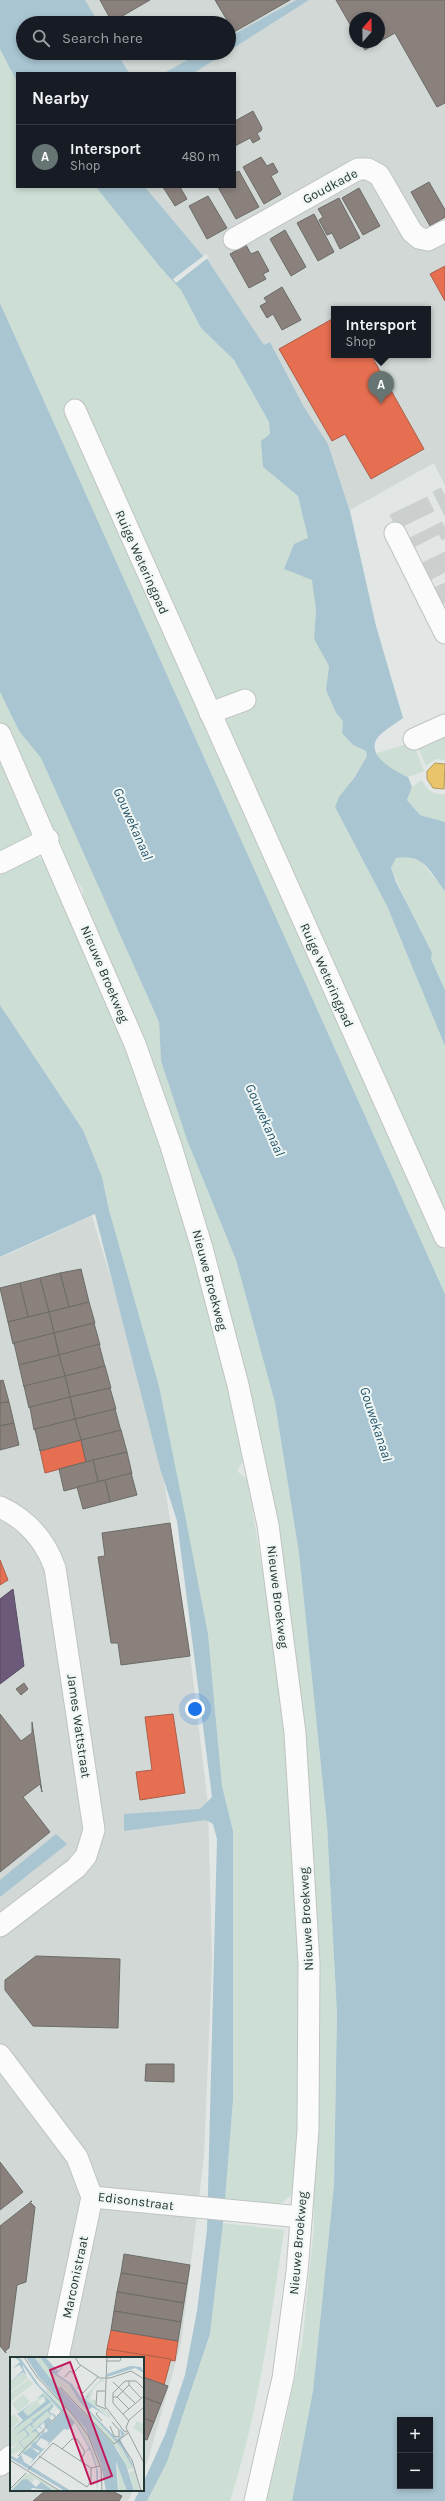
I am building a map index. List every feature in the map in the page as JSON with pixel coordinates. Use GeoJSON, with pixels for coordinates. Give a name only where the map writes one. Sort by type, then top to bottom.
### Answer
{"type":"FeatureCollection","features":[{"type":"Feature","properties":{"kind":"street","name":"Goudkade"},"geometry":{"type":"LineString","coordinates":[[234,239],[358,169],[368,169],[379,176],[412,232],[419,238],[428,240],[445,231]]}},
{"type":"Feature","properties":{"kind":"street","name":"Ruige Weteringpad"},"geometry":{"type":"LineString","coordinates":[[75,410],[445,1237]]}},
{"type":"Feature","properties":{"kind":"street"},"geometry":{"type":"LineString","coordinates":[[394,533],[445,633]]}},
{"type":"Feature","properties":{"kind":"street"},"geometry":{"type":"LineString","coordinates":[[210,713],[245,700]]}},
{"type":"Feature","properties":{"kind":"street"},"geometry":{"type":"LineString","coordinates":[[414,739],[445,725]]}},
{"type":"Feature","properties":{"kind":"street","name":"Nieuwe Broekweg"},"geometry":{"type":"LineString","coordinates":[[0,734],[48,839],[135,1044],[171,1146],[202,1248],[238,1385],[268,1525],[295,1733],[309,1963],[308,2130],[300,2217],[297,2272],[283,2378],[255,2501]]}},
{"type":"Feature","properties":{"kind":"street"},"geometry":{"type":"LineString","coordinates":[[0,863],[48,839]]}},
{"type":"Feature","properties":{"kind":"street","name":"James Wattstraat"},"geometry":{"type":"LineString","coordinates":[[0,1507],[25,1522],[38,1535],[48,1551],[55,1568],[94,1830],[86,1856],[76,1868],[0,1926]]}},
{"type":"Feature","properties":{"kind":"street","name":"Edisonstraat"},"geometry":{"type":"LineString","coordinates":[[0,2055],[78,2157],[92,2197],[300,2217]]}},
{"type":"Feature","properties":{"kind":"street","name":"Marconistraat"},"geometry":{"type":"LineString","coordinates":[[58,2357],[92,2197]]}},
{"type":"Feature","properties":{"kind":"street"},"geometry":{"type":"LineString","coordinates":[[0,2465],[10,2457]]}},
{"type":"Feature","properties":{"kind":"shaded area"},"geometry":{"type":"Polygon","coordinates":[[[85,0],[296,0],[236,33],[236,16],[95,16],[85,0]]]}},
{"type":"Feature","properties":{"kind":"shaded area"},"geometry":{"type":"Polygon","coordinates":[[[309,0],[445,0],[445,486],[434,463],[350,510],[328,444],[304,407],[270,342],[264,345],[205,256],[203,256],[146,188],[236,188],[236,72],[196,72],[214,60],[236,60],[236,47],[309,0]]]}},
{"type":"Feature","properties":{"kind":"shaded area"},"geometry":{"type":"Polygon","coordinates":[[[121,60],[187,60],[166,72],[128,72],[121,60]]]}},
{"type":"Feature","properties":{"kind":"shaded area"},"geometry":{"type":"Polygon","coordinates":[[[92,1216],[156,1428],[188,1638],[208,1804],[212,1963],[204,2157],[181,2344],[148,2460],[144,2469],[144,2357],[10,2357],[10,2491],[133,2491],[128,2501],[0,2501],[0,1258],[92,1216]]]}},
{"type":"Feature","properties":{"kind":"green space"},"geometry":{"type":"Polygon","coordinates":[[[0,49],[16,80],[16,188],[97,188],[160,267],[181,290],[201,328],[234,360],[269,422],[270,434],[263,467],[298,496],[308,538],[316,610],[314,639],[329,666],[326,690],[336,713],[343,721],[342,733],[353,745],[366,751],[367,756],[335,807],[387,906],[445,1046],[445,1294],[0,303],[0,49]]]}},
{"type":"Feature","properties":{"kind":"green space"},"geometry":{"type":"Polygon","coordinates":[[[0,692],[19,731],[41,758],[159,1022],[161,1061],[187,1140],[236,1260],[275,1403],[299,1553],[327,1824],[337,2014],[334,2185],[313,2391],[292,2501],[265,2501],[280,2447],[302,2345],[314,2227],[312,1917],[252,1430],[88,915],[82,888],[63,861],[0,722],[0,692]]]}},
{"type":"Feature","properties":{"kind":"green space"},"geometry":{"type":"Polygon","coordinates":[[[445,733],[445,760],[436,759],[426,766],[418,748],[424,746],[423,742],[445,733]]]}},
{"type":"Feature","properties":{"kind":"green space"},"geometry":{"type":"Polygon","coordinates":[[[413,742],[424,771],[408,777],[394,771],[382,762],[377,753],[413,742]]]}},
{"type":"Feature","properties":{"kind":"green space"},"geometry":{"type":"Polygon","coordinates":[[[0,752],[31,831],[29,838],[0,852],[0,752]]]}},
{"type":"Feature","properties":{"kind":"green space"},"geometry":{"type":"Polygon","coordinates":[[[422,780],[431,792],[445,794],[445,822],[420,815],[407,800],[412,787],[422,780]]]}},
{"type":"Feature","properties":{"kind":"green space"},"geometry":{"type":"Polygon","coordinates":[[[35,856],[49,862],[142,1080],[207,1296],[245,1459],[238,1469],[238,1472],[247,1479],[263,1573],[288,1762],[296,1857],[300,1941],[300,2024],[295,2192],[282,2203],[224,2202],[233,2100],[233,1831],[222,1786],[208,1634],[159,1386],[109,1210],[102,1177],[83,1130],[0,1005],[0,874],[35,856]]]}},
{"type":"Feature","properties":{"kind":"green space"},"geometry":{"type":"Polygon","coordinates":[[[409,856],[418,858],[445,891],[445,990],[391,868],[396,858],[409,856]]]}},
{"type":"Feature","properties":{"kind":"green space"},"geometry":{"type":"Polygon","coordinates":[[[223,2223],[284,2230],[263,2367],[240,2468],[230,2501],[147,2501],[167,2462],[210,2334],[223,2223]]]}},
{"type":"Feature","properties":{"kind":"water"},"geometry":{"type":"Polygon","coordinates":[[[0,0],[85,0],[95,16],[16,16],[16,60],[121,60],[128,72],[16,72],[16,80],[0,49],[0,0]]]}},
{"type":"Feature","properties":{"kind":"water"},"geometry":{"type":"Polygon","coordinates":[[[296,0],[309,0],[236,47],[236,33],[296,0]]]}},
{"type":"Feature","properties":{"kind":"water"},"geometry":{"type":"Polygon","coordinates":[[[187,60],[214,60],[196,72],[166,72],[187,60]]]}},
{"type":"Feature","properties":{"kind":"water"},"geometry":{"type":"Polygon","coordinates":[[[97,188],[146,188],[203,256],[205,256],[264,345],[270,342],[304,407],[328,444],[350,511],[376,626],[403,718],[386,729],[378,737],[375,744],[375,750],[383,762],[408,777],[412,787],[407,800],[420,815],[445,822],[445,891],[430,870],[420,861],[413,858],[396,858],[391,868],[396,882],[432,953],[431,959],[445,990],[445,1046],[387,906],[335,807],[339,797],[354,778],[367,756],[366,751],[353,745],[342,733],[343,721],[336,713],[326,690],[329,666],[314,639],[316,610],[312,580],[284,569],[294,544],[308,538],[298,496],[263,467],[261,441],[270,434],[269,422],[234,360],[201,328],[181,290],[160,267],[97,188]]]}},
{"type":"Feature","properties":{"kind":"water","name":"Gouwekanaal"},"geometry":{"type":"Polygon","coordinates":[[[0,303],[445,1294],[445,2501],[292,2501],[313,2391],[334,2185],[337,2014],[327,1824],[299,1553],[275,1403],[236,1260],[187,1140],[161,1061],[159,1022],[41,758],[19,731],[0,692],[0,303]]]}},
{"type":"Feature","properties":{"kind":"water"},"geometry":{"type":"Polygon","coordinates":[[[0,1005],[83,1130],[102,1177],[109,1210],[159,1386],[185,1515],[208,1634],[222,1786],[233,1831],[233,2100],[223,2223],[210,2334],[167,2462],[147,2501],[134,2501],[139,2491],[144,2491],[144,2481],[165,2435],[185,2375],[197,2311],[207,2230],[217,1839],[213,1824],[206,1820],[124,1831],[124,1814],[200,1809],[212,1797],[177,1521],[160,1468],[95,1214],[0,1257],[0,1005]]]}},
{"type":"Feature","properties":{"kind":"water"},"geometry":{"type":"Polygon","coordinates":[[[56,1834],[67,1844],[0,1897],[0,1880],[56,1834]]]}},
{"type":"Feature","properties":{"kind":"pier"},"geometry":{"type":"Polygon","coordinates":[[[206,254],[209,257],[176,283],[173,279],[206,254]]]}},
{"type":"Feature","properties":{"kind":"building: Homes"},"geometry":{"type":"Polygon","coordinates":[[[435,763],[445,764],[444,789],[433,788],[427,779],[427,771],[435,763]]]}},
{"type":"Feature","properties":{"kind":"building: Shops"},"geometry":{"type":"Polygon","coordinates":[[[445,266],[445,301],[430,274],[445,266]]]}},
{"type":"Feature","properties":{"kind":"building: Shops"},"geometry":{"type":"Polygon","coordinates":[[[331,320],[331,358],[373,358],[424,449],[371,479],[345,434],[332,441],[279,349],[331,320]]]}},
{"type":"Feature","properties":{"kind":"building: Shops"},"geometry":{"type":"Polygon","coordinates":[[[81,1440],[86,1462],[45,1473],[40,1450],[81,1440]]]}},
{"type":"Feature","properties":{"kind":"building: Shops"},"geometry":{"type":"Polygon","coordinates":[[[0,1560],[8,1580],[0,1585],[0,1560]]]}},
{"type":"Feature","properties":{"kind":"building: Shops"},"geometry":{"type":"Polygon","coordinates":[[[173,1714],[185,1793],[140,1800],[136,1772],[152,1770],[145,1717],[173,1714]]]}},
{"type":"Feature","properties":{"kind":"building: Shops"},"geometry":{"type":"Polygon","coordinates":[[[111,2330],[178,2341],[175,2361],[107,2349],[111,2330]]]}},
{"type":"Feature","properties":{"kind":"building: Shops"},"geometry":{"type":"Polygon","coordinates":[[[107,2349],[171,2359],[164,2385],[144,2377],[144,2357],[106,2357],[107,2349]]]}},
{"type":"Feature","properties":{"kind":"building: Offices"},"geometry":{"type":"Polygon","coordinates":[[[13,1589],[24,1666],[0,1684],[0,1599],[13,1589]]]}},
{"type":"Feature","properties":{"kind":"building: Industry"},"geometry":{"type":"Polygon","coordinates":[[[100,0],[150,0],[122,16],[109,16],[100,0]]]}},
{"type":"Feature","properties":{"kind":"building: Industry"},"geometry":{"type":"Polygon","coordinates":[[[215,0],[290,0],[236,31],[236,16],[224,16],[215,0]]]}},
{"type":"Feature","properties":{"kind":"building: Industry"},"geometry":{"type":"Polygon","coordinates":[[[336,0],[445,0],[445,103],[437,107],[395,33],[385,39],[385,12],[349,12],[349,23],[336,0]]]}},
{"type":"Feature","properties":{"kind":"building: Industry"},"geometry":{"type":"Polygon","coordinates":[[[253,111],[262,128],[261,131],[257,133],[260,139],[253,143],[250,138],[236,145],[236,120],[253,111]]]}},
{"type":"Feature","properties":{"kind":"building: Industry"},"geometry":{"type":"Polygon","coordinates":[[[261,157],[267,166],[273,163],[278,172],[271,176],[281,194],[264,204],[243,167],[261,157]]]}},
{"type":"Feature","properties":{"kind":"building: Industry"},"geometry":{"type":"Polygon","coordinates":[[[239,171],[259,207],[236,219],[219,188],[236,188],[236,172],[239,171]]]}},
{"type":"Feature","properties":{"kind":"building: Industry"},"geometry":{"type":"Polygon","coordinates":[[[429,182],[445,210],[445,217],[430,226],[411,192],[429,182]]]}},
{"type":"Feature","properties":{"kind":"building: Industry"},"geometry":{"type":"Polygon","coordinates":[[[164,188],[181,188],[187,199],[175,206],[164,188]]]}},
{"type":"Feature","properties":{"kind":"building: Industry"},"geometry":{"type":"Polygon","coordinates":[[[359,188],[380,226],[363,235],[342,198],[359,188]]]}},
{"type":"Feature","properties":{"kind":"building: Industry"},"geometry":{"type":"Polygon","coordinates":[[[208,196],[227,228],[207,239],[189,206],[208,196]]]}},
{"type":"Feature","properties":{"kind":"building: Industry"},"geometry":{"type":"Polygon","coordinates":[[[339,198],[360,238],[340,249],[332,233],[327,235],[319,220],[323,217],[318,209],[339,198]]]}},
{"type":"Feature","properties":{"kind":"building: Industry"},"geometry":{"type":"Polygon","coordinates":[[[314,214],[334,252],[318,261],[297,223],[314,214]]]}},
{"type":"Feature","properties":{"kind":"building: Industry"},"geometry":{"type":"Polygon","coordinates":[[[285,230],[306,267],[291,276],[270,239],[285,230]]]}},
{"type":"Feature","properties":{"kind":"building: Industry"},"geometry":{"type":"Polygon","coordinates":[[[246,245],[251,254],[258,251],[269,271],[263,274],[266,279],[249,288],[230,254],[246,245]]]}},
{"type":"Feature","properties":{"kind":"building: Industry"},"geometry":{"type":"Polygon","coordinates":[[[282,287],[301,320],[282,330],[273,314],[267,318],[260,306],[267,302],[264,298],[282,287]]]}},
{"type":"Feature","properties":{"kind":"building: Industry"},"geometry":{"type":"Polygon","coordinates":[[[81,1269],[89,1302],[69,1307],[60,1273],[81,1269]]]}},
{"type":"Feature","properties":{"kind":"building: Industry"},"geometry":{"type":"Polygon","coordinates":[[[60,1273],[69,1307],[49,1312],[40,1278],[60,1273]]]}},
{"type":"Feature","properties":{"kind":"building: Industry"},"geometry":{"type":"Polygon","coordinates":[[[40,1278],[49,1312],[28,1317],[20,1283],[40,1278]]]}},
{"type":"Feature","properties":{"kind":"building: Industry"},"geometry":{"type":"Polygon","coordinates":[[[20,1283],[28,1317],[8,1322],[0,1288],[20,1283]]]}},
{"type":"Feature","properties":{"kind":"building: Industry"},"geometry":{"type":"Polygon","coordinates":[[[89,1302],[95,1323],[54,1333],[49,1312],[89,1302]]]}},
{"type":"Feature","properties":{"kind":"building: Industry"},"geometry":{"type":"Polygon","coordinates":[[[49,1312],[54,1333],[13,1344],[8,1322],[49,1312]]]}},
{"type":"Feature","properties":{"kind":"building: Industry"},"geometry":{"type":"Polygon","coordinates":[[[94,1323],[100,1345],[59,1355],[54,1333],[94,1323]]]}},
{"type":"Feature","properties":{"kind":"building: Industry"},"geometry":{"type":"Polygon","coordinates":[[[54,1333],[59,1355],[19,1365],[14,1343],[54,1333]]]}},
{"type":"Feature","properties":{"kind":"building: Industry"},"geometry":{"type":"Polygon","coordinates":[[[99,1344],[105,1367],[65,1376],[59,1355],[99,1344]]]}},
{"type":"Feature","properties":{"kind":"building: Industry"},"geometry":{"type":"Polygon","coordinates":[[[59,1355],[65,1376],[24,1387],[19,1365],[59,1355]]]}},
{"type":"Feature","properties":{"kind":"building: Industry"},"geometry":{"type":"Polygon","coordinates":[[[105,1366],[111,1388],[70,1397],[65,1376],[105,1366]]]}},
{"type":"Feature","properties":{"kind":"building: Industry"},"geometry":{"type":"Polygon","coordinates":[[[65,1376],[70,1397],[29,1408],[24,1386],[65,1376]]]}},
{"type":"Feature","properties":{"kind":"building: Industry"},"geometry":{"type":"Polygon","coordinates":[[[3,1380],[9,1402],[0,1403],[0,1381],[3,1380]]]}},
{"type":"Feature","properties":{"kind":"building: Industry"},"geometry":{"type":"Polygon","coordinates":[[[110,1388],[116,1409],[75,1419],[70,1397],[110,1388]]]}},
{"type":"Feature","properties":{"kind":"building: Industry"},"geometry":{"type":"Polygon","coordinates":[[[70,1397],[75,1419],[34,1430],[30,1407],[70,1397]]]}},
{"type":"Feature","properties":{"kind":"building: Industry"},"geometry":{"type":"Polygon","coordinates":[[[9,1402],[14,1423],[0,1426],[0,1403],[9,1402]]]}},
{"type":"Feature","properties":{"kind":"building: Industry"},"geometry":{"type":"Polygon","coordinates":[[[115,1409],[121,1431],[81,1440],[75,1419],[115,1409]]]}},
{"type":"Feature","properties":{"kind":"building: Industry"},"geometry":{"type":"Polygon","coordinates":[[[75,1419],[81,1440],[40,1451],[35,1429],[75,1419]]]}},
{"type":"Feature","properties":{"kind":"building: Industry"},"geometry":{"type":"Polygon","coordinates":[[[14,1423],[19,1445],[0,1450],[0,1426],[14,1423]]]}},
{"type":"Feature","properties":{"kind":"building: Industry"},"geometry":{"type":"Polygon","coordinates":[[[121,1430],[127,1452],[86,1462],[81,1440],[121,1430]]]}},
{"type":"Feature","properties":{"kind":"building: Industry"},"geometry":{"type":"Polygon","coordinates":[[[127,1452],[132,1474],[98,1482],[93,1460],[127,1452]]]}},
{"type":"Feature","properties":{"kind":"building: Industry"},"geometry":{"type":"Polygon","coordinates":[[[93,1460],[98,1482],[64,1491],[59,1469],[93,1460]]]}},
{"type":"Feature","properties":{"kind":"building: Industry"},"geometry":{"type":"Polygon","coordinates":[[[131,1473],[137,1495],[110,1502],[105,1480],[131,1473]]]}},
{"type":"Feature","properties":{"kind":"building: Industry"},"geometry":{"type":"Polygon","coordinates":[[[105,1480],[110,1502],[83,1509],[77,1487],[105,1480]]]}},
{"type":"Feature","properties":{"kind":"building: Industry"},"geometry":{"type":"Polygon","coordinates":[[[170,1523],[190,1656],[121,1665],[118,1643],[111,1643],[98,1557],[105,1556],[102,1533],[170,1523]]]}},
{"type":"Feature","properties":{"kind":"building: Industry"},"geometry":{"type":"Polygon","coordinates":[[[24,1683],[28,1689],[21,1695],[16,1689],[24,1683]]]}},
{"type":"Feature","properties":{"kind":"building: Industry"},"geometry":{"type":"Polygon","coordinates":[[[0,1714],[21,1741],[32,1733],[32,1722],[42,1792],[40,1784],[23,1797],[50,1832],[0,1872],[0,1714]]]}},
{"type":"Feature","properties":{"kind":"building: Industry"},"geometry":{"type":"Polygon","coordinates":[[[36,1956],[120,1959],[118,2028],[33,2026],[5,1990],[5,1980],[36,1956]]]}},
{"type":"Feature","properties":{"kind":"building: Industry"},"geometry":{"type":"Polygon","coordinates":[[[146,2064],[174,2064],[174,2082],[145,2081],[146,2064]]]}},
{"type":"Feature","properties":{"kind":"building: Industry"},"geometry":{"type":"Polygon","coordinates":[[[0,2162],[23,2192],[0,2210],[0,2162]]]}},
{"type":"Feature","properties":{"kind":"building: Industry"},"geometry":{"type":"Polygon","coordinates":[[[30,2202],[35,2207],[26,2282],[17,2285],[9,2348],[5,2351],[6,2353],[0,2346],[0,2226],[30,2202]]]}},
{"type":"Feature","properties":{"kind":"building: Industry"},"geometry":{"type":"Polygon","coordinates":[[[124,2254],[190,2265],[187,2284],[121,2273],[124,2254]]]}},
{"type":"Feature","properties":{"kind":"building: Industry"},"geometry":{"type":"Polygon","coordinates":[[[121,2273],[187,2284],[184,2303],[117,2292],[121,2273]]]}},
{"type":"Feature","properties":{"kind":"building: Industry"},"geometry":{"type":"Polygon","coordinates":[[[117,2292],[184,2303],[181,2322],[114,2311],[117,2292]]]}},
{"type":"Feature","properties":{"kind":"building: Industry"},"geometry":{"type":"Polygon","coordinates":[[[114,2311],[181,2322],[178,2341],[111,2330],[114,2311]]]}},
{"type":"Feature","properties":{"kind":"building: Industry"},"geometry":{"type":"Polygon","coordinates":[[[144,2377],[168,2386],[161,2404],[144,2397],[144,2377]]]}},
{"type":"Feature","properties":{"kind":"building: Industry"},"geometry":{"type":"Polygon","coordinates":[[[144,2397],[161,2404],[154,2422],[144,2418],[144,2397]]]}},
{"type":"Feature","properties":{"kind":"building: Industry"},"geometry":{"type":"Polygon","coordinates":[[[144,2418],[154,2422],[147,2440],[144,2439],[144,2418]]]}},
{"type":"Feature","properties":{"kind":"building: Industry"},"geometry":{"type":"Polygon","coordinates":[[[45,2491],[112,2491],[122,2496],[119,2501],[33,2501],[45,2491]]]}},
{"type":"Feature","properties":{"kind":"building: Other"},"geometry":{"type":"Polygon","coordinates":[[[441,488],[445,497],[445,516],[433,492],[441,488]]]}},
{"type":"Feature","properties":{"kind":"building: Other"},"geometry":{"type":"Polygon","coordinates":[[[427,497],[434,511],[397,529],[390,515],[427,497]]]}},
{"type":"Feature","properties":{"kind":"building: Other"},"geometry":{"type":"Polygon","coordinates":[[[442,522],[445,528],[445,538],[442,540],[439,534],[414,547],[410,538],[442,522]]]}},
{"type":"Feature","properties":{"kind":"building: Other"},"geometry":{"type":"Polygon","coordinates":[[[445,552],[445,572],[428,581],[420,564],[445,552]]]}},
{"type":"Feature","properties":{"kind":"building: Other"},"geometry":{"type":"Polygon","coordinates":[[[445,583],[445,602],[438,605],[431,589],[445,583]]]}},
{"type":"Feature","properties":{"kind":"place","name":"Intersport"},"geometry":{"type":"Point","coordinates":[381,404]}}]}
